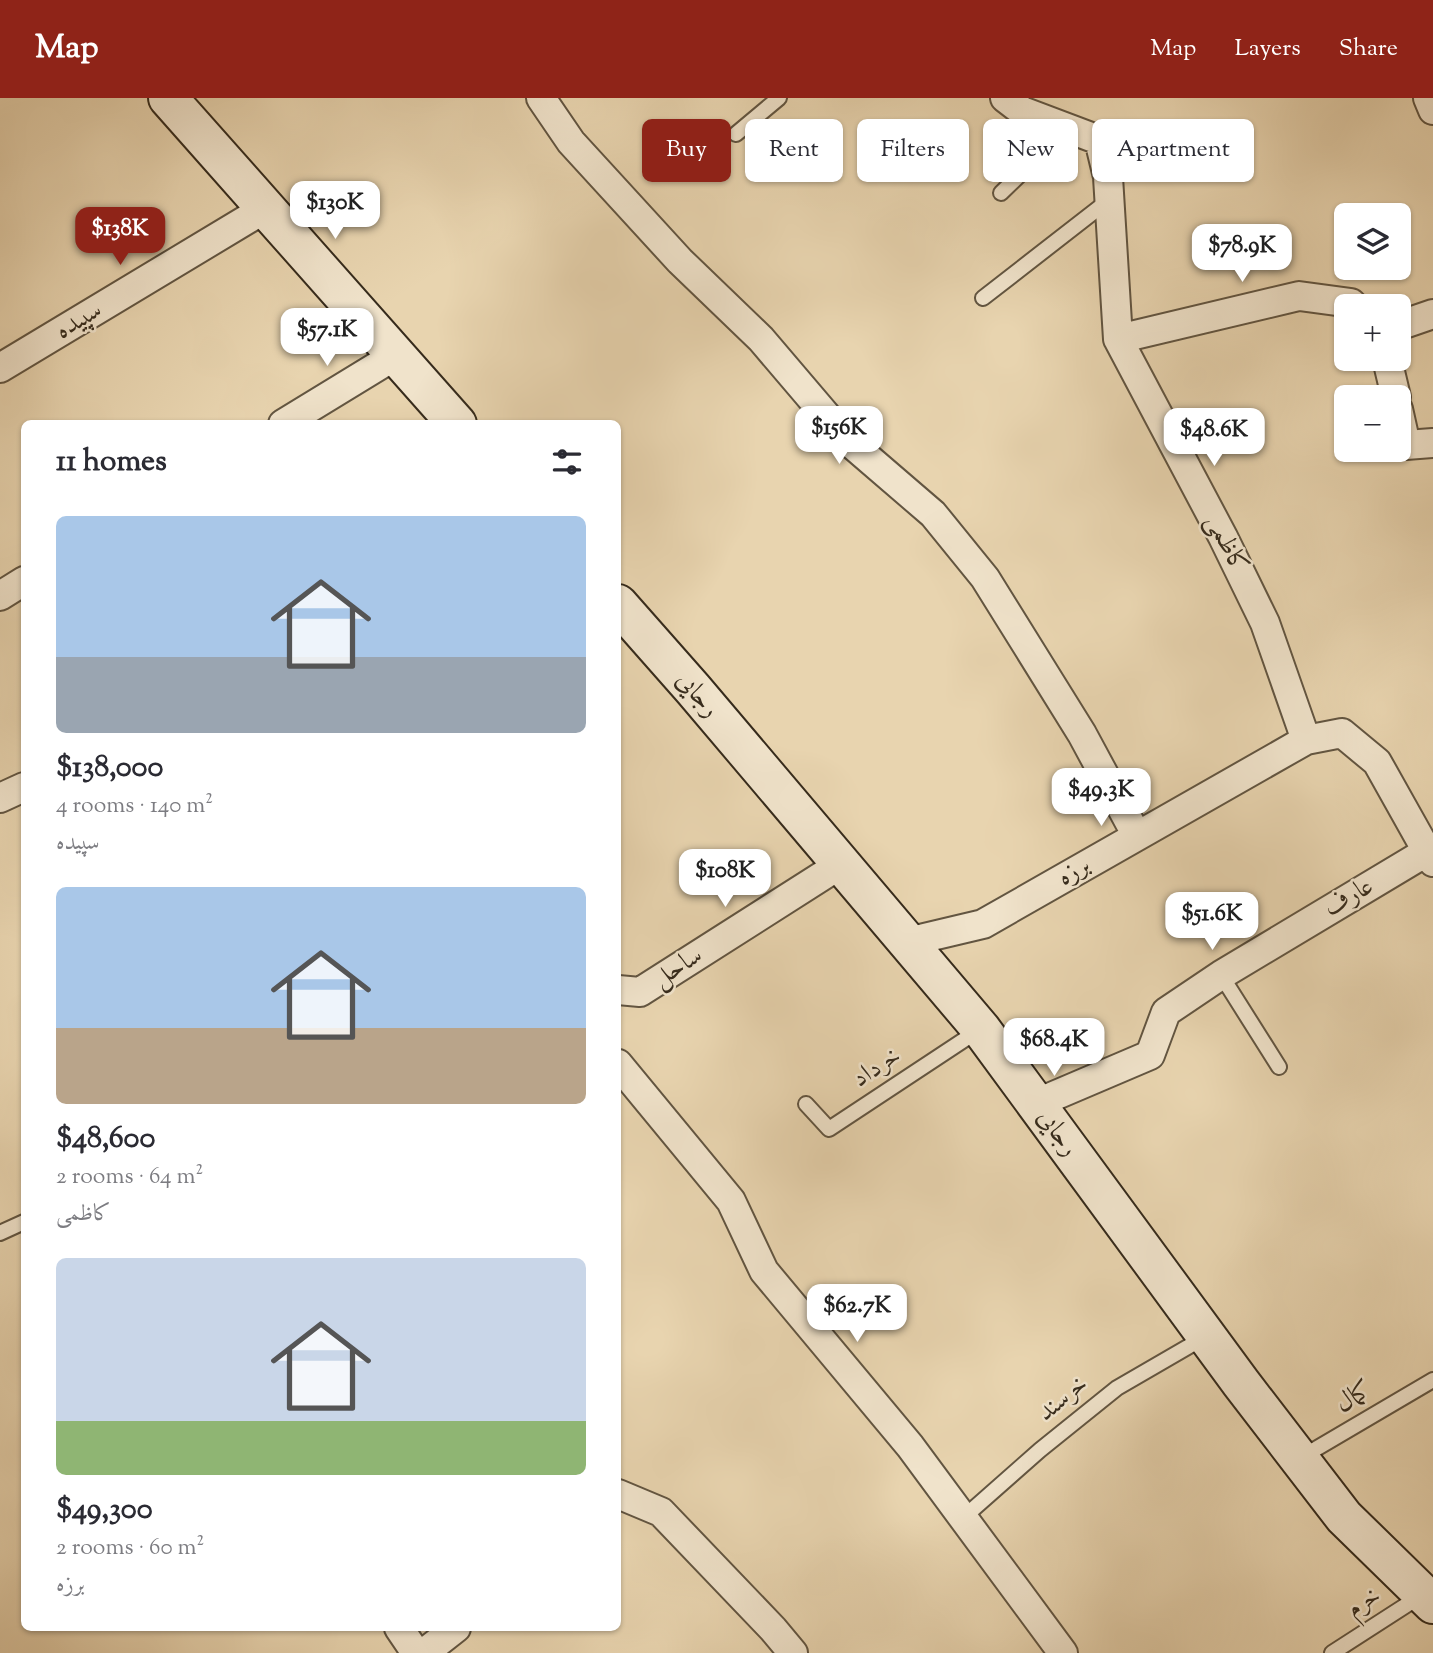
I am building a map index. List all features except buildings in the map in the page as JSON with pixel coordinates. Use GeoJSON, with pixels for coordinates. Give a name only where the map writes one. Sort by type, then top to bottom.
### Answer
{"type":"FeatureCollection","features":[{"type":"Feature","properties":{"kind":"street"},"geometry":{"type":"LineString","coordinates":[[168,98],[453,420]]}},
{"type":"Feature","properties":{"kind":"street"},"geometry":{"type":"LineString","coordinates":[[541,98],[571,142],[680,261],[761,339],[847,440],[933,514],[985,578],[1082,734],[1138,836]]}},
{"type":"Feature","properties":{"kind":"street","name":"کاظمی"},"geometry":{"type":"LineString","coordinates":[[1005,98],[1022,111],[1044,119]]}},
{"type":"Feature","properties":{"kind":"street"},"geometry":{"type":"LineString","coordinates":[[1428,98],[1433,110]]}},
{"type":"Feature","properties":{"kind":"street","name":"کاظمی"},"geometry":{"type":"LineString","coordinates":[[1078,132],[1100,140],[1108,177],[1118,340],[1223,537],[1265,623],[1306,740]]}},
{"type":"Feature","properties":{"kind":"street","name":"سپیده"},"geometry":{"type":"LineString","coordinates":[[0,368],[266,208]]}},
{"type":"Feature","properties":{"kind":"street"},"geometry":{"type":"LineString","coordinates":[[1118,340],[1298,296],[1334,301]]}},
{"type":"Feature","properties":{"kind":"street"},"geometry":{"type":"LineString","coordinates":[[1411,322],[1433,314]]}},
{"type":"Feature","properties":{"kind":"street"},"geometry":{"type":"LineString","coordinates":[[290,420],[396,355]]}},
{"type":"Feature","properties":{"kind":"street"},"geometry":{"type":"LineString","coordinates":[[1411,445],[1433,443]]}},
{"type":"Feature","properties":{"kind":"street"},"geometry":{"type":"LineString","coordinates":[[0,596],[21,583]]}},
{"type":"Feature","properties":{"kind":"street","name":"رجایی"},"geometry":{"type":"LineString","coordinates":[[621,607],[702,699],[981,1029],[1206,1336],[1343,1517],[1428,1599]]}},
{"type":"Feature","properties":{"kind":"street"},"geometry":{"type":"LineString","coordinates":[[1306,740],[1342,733],[1377,762],[1431,853]]}},
{"type":"Feature","properties":{"kind":"street","name":"برزه"},"geometry":{"type":"LineString","coordinates":[[907,942],[982,924],[1306,740]]}},
{"type":"Feature","properties":{"kind":"street"},"geometry":{"type":"LineString","coordinates":[[0,799],[21,788]]}},
{"type":"Feature","properties":{"kind":"street","name":"عارف"},"geometry":{"type":"LineString","coordinates":[[1035,1104],[1150,1055],[1166,1012],[1221,975],[1431,853]]}},
{"type":"Feature","properties":{"kind":"street","name":"ساحل"},"geometry":{"type":"LineString","coordinates":[[621,990],[640,992],[841,864]]}},
{"type":"Feature","properties":{"kind":"street"},"geometry":{"type":"LineString","coordinates":[[621,1068],[731,1200],[764,1271],[910,1446],[1063,1653]]}},
{"type":"Feature","properties":{"kind":"street"},"geometry":{"type":"LineString","coordinates":[[621,1496],[661,1512],[793,1653]]}},
{"type":"Feature","properties":{"kind":"street"},"geometry":{"type":"LineString","coordinates":[[401,1631],[416,1653]]}},
{"type":"Feature","properties":{"kind":"street"},"geometry":{"type":"LineString","coordinates":[[424,1653],[452,1631]]}},
{"type":"Feature","properties":{"kind":"lane"},"geometry":{"type":"LineString","coordinates":[[736,134],[779,98]]}},
{"type":"Feature","properties":{"kind":"lane"},"geometry":{"type":"LineString","coordinates":[[1001,193],[1012,182]]}},
{"type":"Feature","properties":{"kind":"lane"},"geometry":{"type":"LineString","coordinates":[[983,298],[1109,200]]}},
{"type":"Feature","properties":{"kind":"lane"},"geometry":{"type":"LineString","coordinates":[[1221,975],[1279,1067]]}},
{"type":"Feature","properties":{"kind":"lane","name":"خرداد"},"geometry":{"type":"LineString","coordinates":[[806,1104],[829,1129],[981,1029]]}},
{"type":"Feature","properties":{"kind":"lane"},"geometry":{"type":"LineString","coordinates":[[0,1233],[21,1223]]}},
{"type":"Feature","properties":{"kind":"lane","name":"خرسند"},"geometry":{"type":"LineString","coordinates":[[963,1518],[1040,1450],[1117,1388],[1206,1336]]}},
{"type":"Feature","properties":{"kind":"lane","name":"کمال"},"geometry":{"type":"LineString","coordinates":[[1299,1458],[1433,1380]]}},
{"type":"Feature","properties":{"kind":"lane","name":"خرم"},"geometry":{"type":"LineString","coordinates":[[1332,1653],[1428,1599]]}}]}
